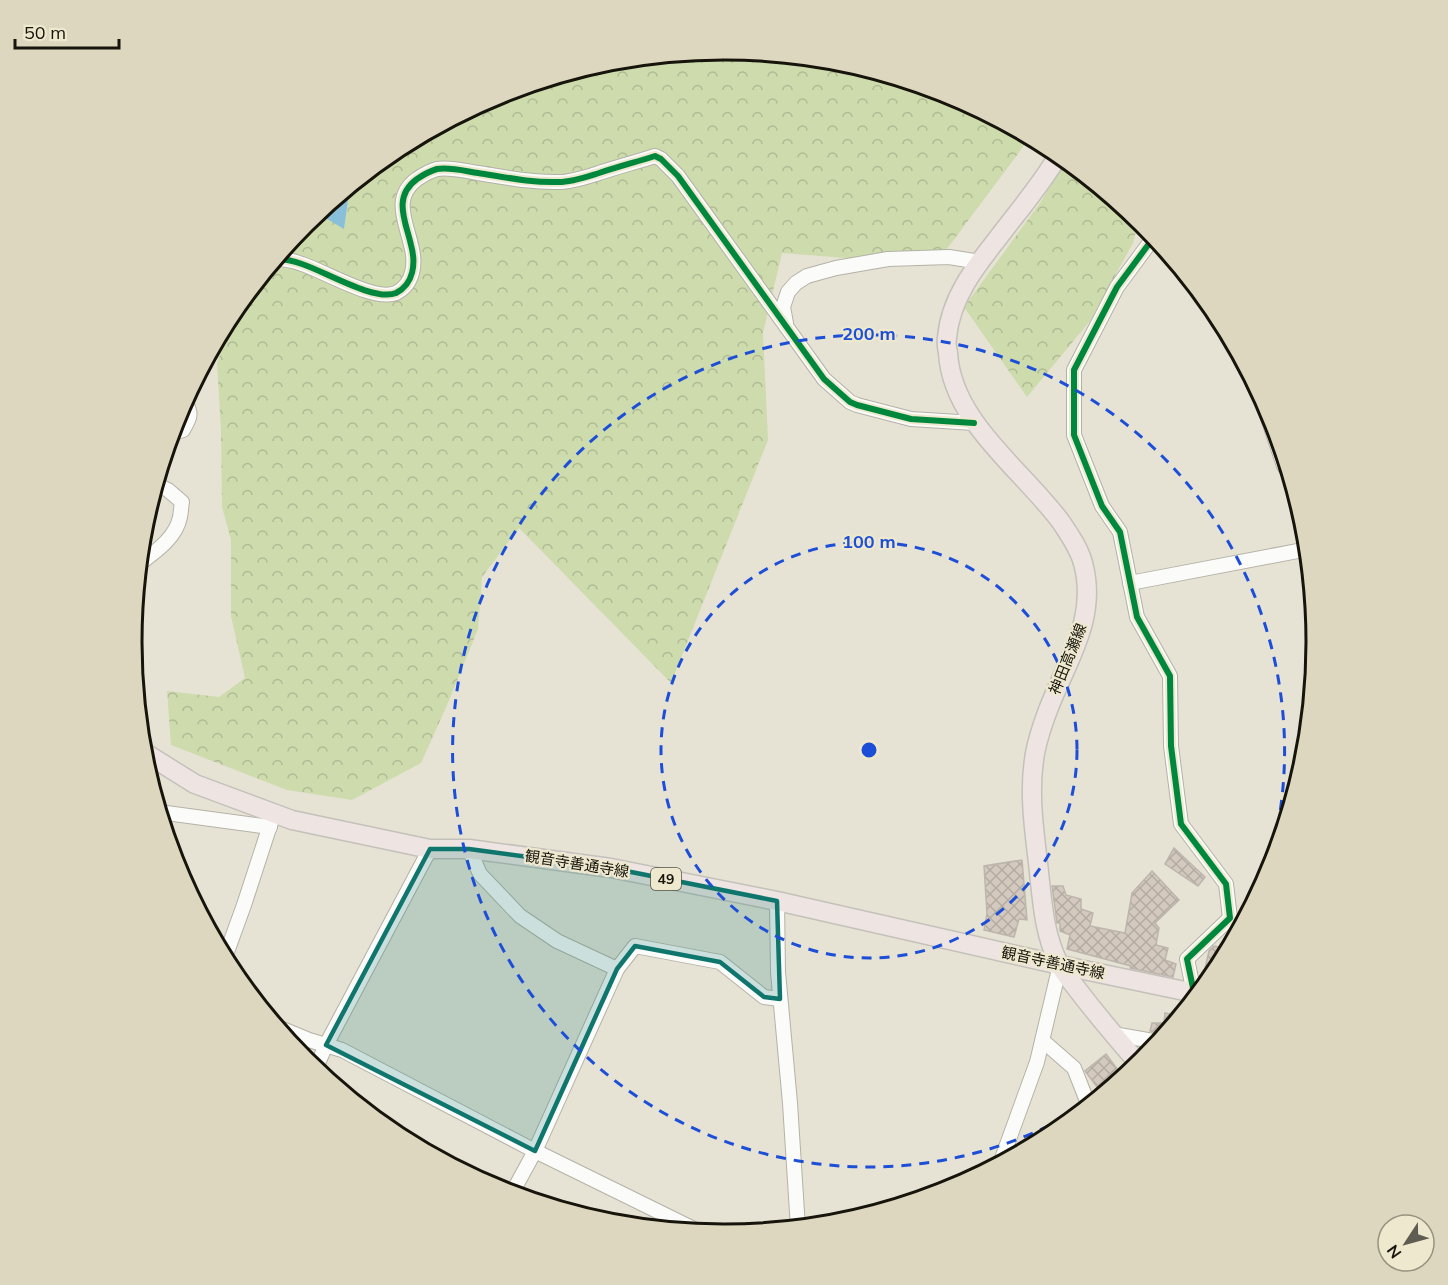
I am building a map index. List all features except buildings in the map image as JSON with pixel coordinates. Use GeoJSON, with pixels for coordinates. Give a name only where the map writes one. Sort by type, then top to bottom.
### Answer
{"type":"FeatureCollection","features":[{"type":"Feature","properties":{"kind":"main road","name":"神田高瀬線"},"geometry":{"type":"LineString","coordinates":[[1054,162],[968,278],[954,309],[947,338],[948,364],[956,390],[974,423],[1052,509],[1070,534],[1082,560],[1087,586],[1085,618],[1076,646],[1042,726],[1034,760],[1032,796],[1034,831],[1045,925],[1060,965],[1093,1010],[1133,1057]]}},
{"type":"Feature","properties":{"kind":"main road","name":"観音寺善通寺線"},"geometry":{"type":"LineString","coordinates":[[153,758],[195,784],[272,820],[292,820],[430,849],[469,849],[611,868],[777,901],[1189,993]]}},
{"type":"Feature","properties":{"kind":"street"},"geometry":{"type":"LineString","coordinates":[[285,260],[302,263],[363,290],[394,294],[410,281],[413,270],[412,247],[402,214],[404,194],[409,185],[426,173],[438,169],[455,169],[524,180],[561,182],[655,156],[678,176],[824,379],[850,402],[911,419],[974,423]]}},
{"type":"Feature","properties":{"kind":"street"},"geometry":{"type":"LineString","coordinates":[[1149,244],[1117,288],[1074,370],[1074,435],[1102,506],[1120,532],[1137,616],[1170,676],[1171,746],[1181,824],[1226,884],[1230,918],[1187,960],[1194,986]]}},
{"type":"Feature","properties":{"kind":"street"},"geometry":{"type":"LineString","coordinates":[[786,325],[783,307],[788,292],[807,276],[836,268],[888,259],[949,257],[980,262]]}},
{"type":"Feature","properties":{"kind":"street"},"geometry":{"type":"LineString","coordinates":[[182,430],[190,418],[189,412]]}},
{"type":"Feature","properties":{"kind":"street"},"geometry":{"type":"LineString","coordinates":[[147,558],[158,551],[174,532],[180,518],[182,502],[162,487]]}},
{"type":"Feature","properties":{"kind":"street"},"geometry":{"type":"LineString","coordinates":[[1130,583],[1299,551]]}},
{"type":"Feature","properties":{"kind":"street"},"geometry":{"type":"LineString","coordinates":[[167,813],[272,820],[229,948]]}},
{"type":"Feature","properties":{"kind":"street"},"geometry":{"type":"LineString","coordinates":[[319,1061],[430,849]]}},
{"type":"Feature","properties":{"kind":"street"},"geometry":{"type":"LineString","coordinates":[[469,849],[480,874],[520,916],[557,941],[617,969]]}},
{"type":"Feature","properties":{"kind":"street"},"geometry":{"type":"LineString","coordinates":[[777,901],[778,972],[798,1220]]}},
{"type":"Feature","properties":{"kind":"street"},"geometry":{"type":"LineString","coordinates":[[516,1186],[536,1151],[617,969],[635,946],[720,962],[764,997],[780,999]]}},
{"type":"Feature","properties":{"kind":"street"},"geometry":{"type":"LineString","coordinates":[[1004,1153],[1037,1062],[1060,965]]}},
{"type":"Feature","properties":{"kind":"street"},"geometry":{"type":"LineString","coordinates":[[291,1032],[342,1050],[536,1151],[683,1224]]}},
{"type":"Feature","properties":{"kind":"street"},"geometry":{"type":"LineString","coordinates":[[1113,1034],[1149,1040]]}},
{"type":"Feature","properties":{"kind":"street"},"geometry":{"type":"LineString","coordinates":[[1043,1041],[1074,1068],[1086,1099]]}},
{"type":"Feature","properties":{"kind":"highlighted area"},"geometry":{"type":"Polygon","coordinates":[[[430,849],[469,849],[611,868],[777,901],[780,999],[764,997],[720,962],[635,946],[617,969],[535,1151],[326,1045],[430,849]]]}},
{"type":"Feature","properties":{"kind":"green space"},"geometry":{"type":"Polygon","coordinates":[[[686,61],[762,61],[838,71],[875,80],[947,104],[1025,144],[935,265],[782,253],[763,333],[768,440],[671,683],[519,528],[482,577],[478,629],[421,763],[352,800],[287,790],[171,745],[167,691],[219,697],[245,678],[231,616],[231,540],[222,507],[217,363],[223,346],[262,288],[312,231],[326,218],[344,228],[348,198],[400,158],[466,120],[501,104],[573,80],[648,65],[686,61]]]}},
{"type":"Feature","properties":{"kind":"green space"},"geometry":{"type":"Polygon","coordinates":[[[1061,168],[1079,180],[1136,231],[1133,243],[1090,321],[1027,397],[964,307],[1040,203],[1061,168]]]}},
{"type":"Feature","properties":{"kind":"water"},"geometry":{"type":"Polygon","coordinates":[[[348,198],[344,229],[326,218],[348,198]]]}},
{"type":"Feature","properties":{"kind":"cycle path"},"geometry":{"type":"LineString","coordinates":[[285,260],[299,263],[363,290],[387,295],[396,293],[407,284],[413,266],[413,252],[404,219],[405,194],[409,186],[427,173],[447,168],[528,181],[564,182],[655,156],[678,176],[824,379],[850,402],[911,419],[974,423]]}},
{"type":"Feature","properties":{"kind":"cycle path"},"geometry":{"type":"LineString","coordinates":[[1149,244],[1117,287],[1074,370],[1074,435],[1102,506],[1120,532],[1137,617],[1170,676],[1171,746],[1181,824],[1226,884],[1230,918],[1187,959],[1193,987]]}}]}
